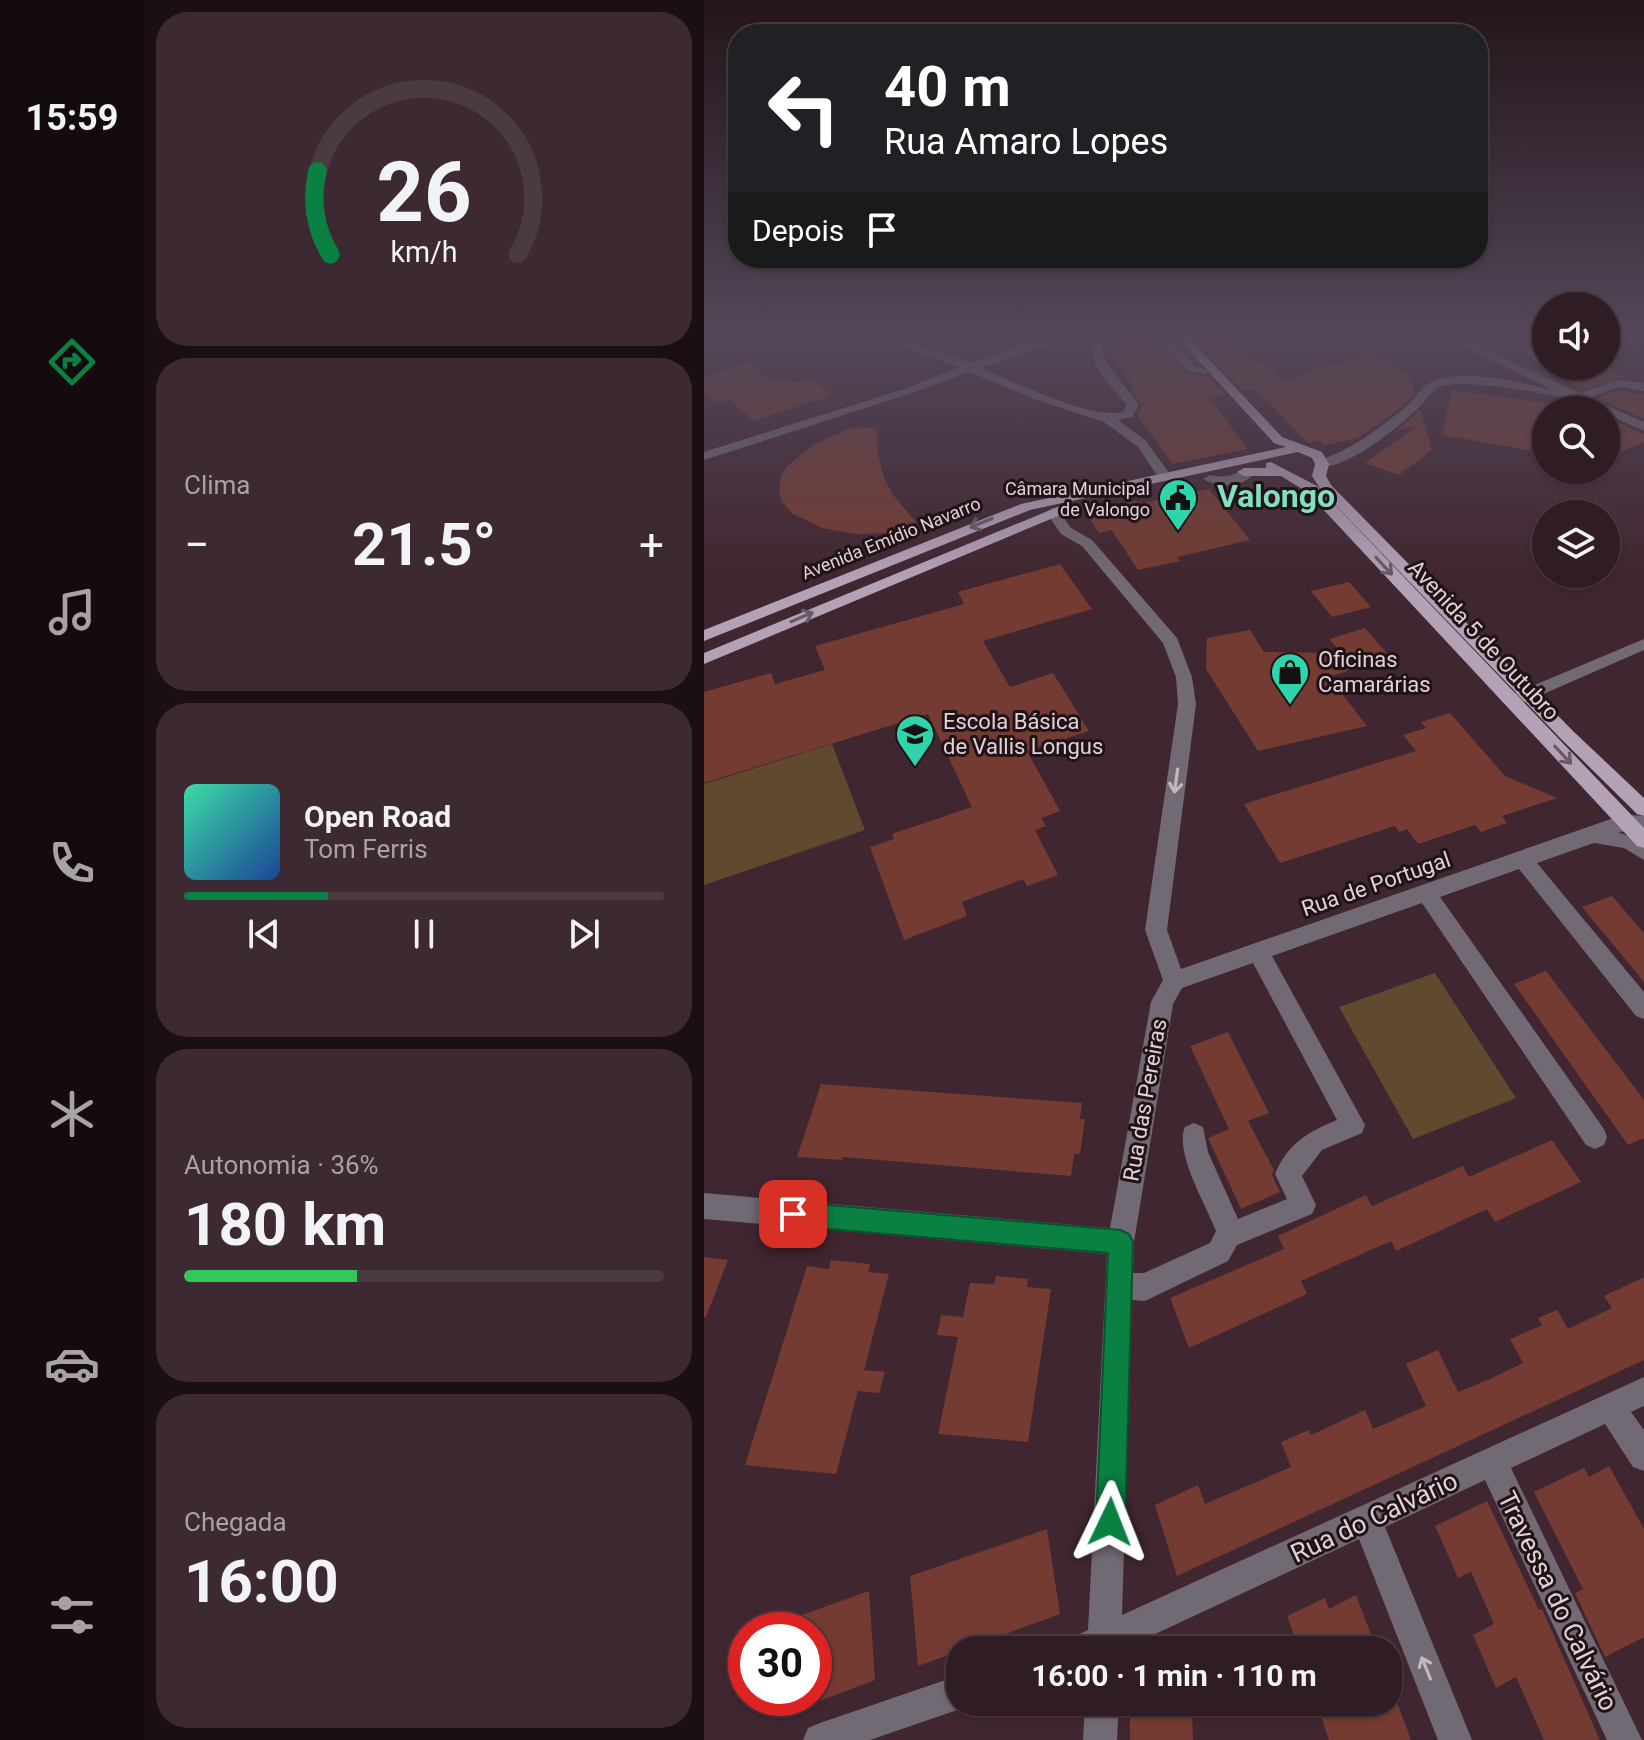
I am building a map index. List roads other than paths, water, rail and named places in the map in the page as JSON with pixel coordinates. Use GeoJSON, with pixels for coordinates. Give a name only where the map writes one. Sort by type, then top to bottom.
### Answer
{"type":"FeatureCollection","features":[{"type":"Feature","properties":{"kind":"main road"},"geometry":{"type":"LineString","coordinates":[[1244,415],[1268,441],[1274,453]]}},
{"type":"Feature","properties":{"kind":"main road","name":"Avenida 5 de Outubro"},"geometry":{"type":"LineString","coordinates":[[1255,415],[1278,440],[1317,455],[1321,467],[1319,476],[1326,487],[1520,698],[1601,795],[1635,822],[1644,841]]}},
{"type":"Feature","properties":{"kind":"main road"},"geometry":{"type":"LineString","coordinates":[[1284,474],[1269,461],[1274,453],[1296,449]]}},
{"type":"Feature","properties":{"kind":"main road","name":"Avenida Emídio Navarro"},"geometry":{"type":"LineString","coordinates":[[704,636],[992,519],[1274,453]]}},
{"type":"Feature","properties":{"kind":"main road"},"geometry":{"type":"LineString","coordinates":[[1248,472],[1307,475],[1321,467]]}},
{"type":"Feature","properties":{"kind":"main road","name":"Avenida 5 de Outubro"},"geometry":{"type":"LineString","coordinates":[[1284,474],[1312,489],[1520,698],[1644,809]]}},
{"type":"Feature","properties":{"kind":"main road","name":"Avenida Emídio Navarro"},"geometry":{"type":"LineString","coordinates":[[704,659],[1048,507],[1210,479]]}},
{"type":"Feature","properties":{"kind":"main road"},"geometry":{"type":"LineString","coordinates":[[754,616],[768,632]]}},
{"type":"Feature","properties":{"kind":"street"},"geometry":{"type":"LineString","coordinates":[[704,456],[832,415]]}},
{"type":"Feature","properties":{"kind":"street"},"geometry":{"type":"LineString","coordinates":[[1098,415],[1108,419],[1142,444]]}},
{"type":"Feature","properties":{"kind":"street"},"geometry":{"type":"LineString","coordinates":[[1108,419],[1123,415]]}},
{"type":"Feature","properties":{"kind":"street"},"geometry":{"type":"LineString","coordinates":[[1128,415],[1129,424],[1165,477]]}},
{"type":"Feature","properties":{"kind":"street"},"geometry":{"type":"LineString","coordinates":[[1321,467],[1352,453],[1403,415]]}},
{"type":"Feature","properties":{"kind":"street"},"geometry":{"type":"LineString","coordinates":[[1620,416],[1644,427]]}},
{"type":"Feature","properties":{"kind":"street"},"geometry":{"type":"LineString","coordinates":[[1210,479],[1221,482],[1245,477],[1248,472]]}},
{"type":"Feature","properties":{"kind":"street"},"geometry":{"type":"LineString","coordinates":[[1048,507],[1066,531],[1087,543],[1171,642],[1184,677],[1187,704],[1156,930],[1174,981]]}},
{"type":"Feature","properties":{"kind":"street"},"geometry":{"type":"LineString","coordinates":[[1520,698],[1644,644]]}},
{"type":"Feature","properties":{"kind":"street"},"geometry":{"type":"LineString","coordinates":[[1601,795],[1603,819],[1594,835],[1629,842],[1644,852]]}},
{"type":"Feature","properties":{"kind":"street","name":"Rua de Portugal"},"geometry":{"type":"LineString","coordinates":[[1174,981],[1635,822]]}},
{"type":"Feature","properties":{"kind":"street"},"geometry":{"type":"LineString","coordinates":[[1523,859],[1644,1009]]}},
{"type":"Feature","properties":{"kind":"street"},"geometry":{"type":"LineString","coordinates":[[1425,892],[1595,1137]]}},
{"type":"Feature","properties":{"kind":"street"},"geometry":{"type":"LineString","coordinates":[[1119,1286],[1145,1287],[1219,1252],[1231,1234],[1303,1205],[1288,1174],[1313,1142],[1353,1125],[1258,951]]}},
{"type":"Feature","properties":{"kind":"street","name":"Rua das Pereiras"},"geometry":{"type":"LineString","coordinates":[[1098,1636],[1121,1242],[1162,1002],[1174,981]]}},
{"type":"Feature","properties":{"kind":"street"},"geometry":{"type":"LineString","coordinates":[[1194,1135],[1196,1153],[1231,1234]]}},
{"type":"Feature","properties":{"kind":"street"},"geometry":{"type":"LineString","coordinates":[[704,1206],[1121,1242]]}},
{"type":"Feature","properties":{"kind":"street","name":"Rua do Calvário"},"geometry":{"type":"LineString","coordinates":[[1120,1636],[1644,1391]]}},
{"type":"Feature","properties":{"kind":"street"},"geometry":{"type":"LineString","coordinates":[[1610,1407],[1644,1456]]}},
{"type":"Feature","properties":{"kind":"street","name":"Travessa do Calvário"},"geometry":{"type":"LineString","coordinates":[[1492,1462],[1625,1740]]}},
{"type":"Feature","properties":{"kind":"street"},"geometry":{"type":"LineString","coordinates":[[1367,1520],[1455,1740]]}},
{"type":"Feature","properties":{"kind":"street"},"geometry":{"type":"LineString","coordinates":[[820,1740],[946,1697]]}},
{"type":"Feature","properties":{"kind":"street"},"geometry":{"type":"LineString","coordinates":[[1100,1740],[1101,1716]]}},
{"type":"Feature","properties":{"kind":"place","name":"Câmara Municipal de Valongo"},"geometry":{"type":"Point","coordinates":[1178,532]}},
{"type":"Feature","properties":{"kind":"place","name":"Oficinas Camarárias"},"geometry":{"type":"Point","coordinates":[1290,706]}},
{"type":"Feature","properties":{"kind":"place","name":"Escola Básica de Vallis Longus"},"geometry":{"type":"Point","coordinates":[915,768]}},
{"type":"Feature","properties":{"kind":"district","name":"Valongo"},"geometry":{"type":"Point","coordinates":[1276,496]}}]}
